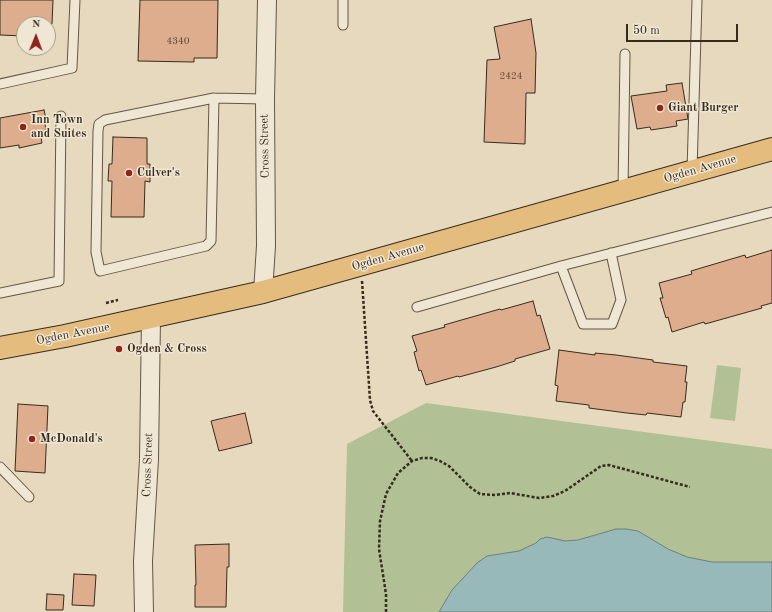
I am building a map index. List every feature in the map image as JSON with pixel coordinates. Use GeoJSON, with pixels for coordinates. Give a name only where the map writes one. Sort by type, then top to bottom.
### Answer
{"type":"FeatureCollection","features":[{"type":"Feature","properties":{"kind":"main road","name":"Ogden Avenue"},"geometry":{"type":"LineString","coordinates":[[0,348],[151,318],[263,292],[772,149]]}},
{"type":"Feature","properties":{"kind":"street","name":"Cross Street"},"geometry":{"type":"LineString","coordinates":[[263,292],[266,246],[265,99],[267,0]]}},
{"type":"Feature","properties":{"kind":"street","name":"Cross Street"},"geometry":{"type":"LineString","coordinates":[[144,612],[143,561],[149,459],[151,318]]}},
{"type":"Feature","properties":{"kind":"lane"},"geometry":{"type":"LineString","coordinates":[[0,84],[72,68],[75,0]]}},
{"type":"Feature","properties":{"kind":"lane"},"geometry":{"type":"LineString","coordinates":[[343,0],[343,25]]}},
{"type":"Feature","properties":{"kind":"lane"},"geometry":{"type":"LineString","coordinates":[[692,171],[697,0]]}},
{"type":"Feature","properties":{"kind":"lane"},"geometry":{"type":"LineString","coordinates":[[623,191],[625,54]]}},
{"type":"Feature","properties":{"kind":"lane"},"geometry":{"type":"LineString","coordinates":[[214,98],[211,241],[206,246],[100,271],[96,252],[98,131],[100,124],[105,120],[214,98],[265,99]]}},
{"type":"Feature","properties":{"kind":"lane"},"geometry":{"type":"LineString","coordinates":[[0,293],[59,281],[61,116]]}},
{"type":"Feature","properties":{"kind":"lane"},"geometry":{"type":"LineString","coordinates":[[416,307],[561,266],[772,212]]}},
{"type":"Feature","properties":{"kind":"lane"},"geometry":{"type":"LineString","coordinates":[[561,266],[583,324],[612,324],[621,300],[611,253]]}},
{"type":"Feature","properties":{"kind":"lane"},"geometry":{"type":"LineString","coordinates":[[0,467],[28,497]]}},
{"type":"Feature","properties":{"kind":"path"},"geometry":{"type":"LineString","coordinates":[[361,265],[370,400],[373,410],[412,461]]}},
{"type":"Feature","properties":{"kind":"path"},"geometry":{"type":"LineString","coordinates":[[106,303],[118,300]]}},
{"type":"Feature","properties":{"kind":"path"},"geometry":{"type":"LineString","coordinates":[[386,612],[386,594],[379,549],[380,521],[386,494],[398,473],[412,461],[422,458],[431,458],[440,461],[449,466],[470,487],[480,494],[510,493],[539,498],[553,496],[565,491],[600,466],[610,464],[690,487]]}},
{"type":"Feature","properties":{"kind":"green space"},"geometry":{"type":"Polygon","coordinates":[[[717,365],[741,368],[735,421],[710,418],[717,365]]]}},
{"type":"Feature","properties":{"kind":"green space"},"geometry":{"type":"Polygon","coordinates":[[[426,403],[772,449],[772,612],[343,612],[347,444],[426,403]]]}},
{"type":"Feature","properties":{"kind":"water"},"geometry":{"type":"Polygon","coordinates":[[[616,529],[638,531],[668,549],[687,557],[712,562],[772,562],[772,612],[439,612],[452,590],[477,563],[487,556],[519,551],[536,543],[540,539],[547,537],[565,541],[578,540],[616,529]]]}},
{"type":"Feature","properties":{"kind":"building"},"geometry":{"type":"Polygon","coordinates":[[[0,0],[53,0],[52,16],[16,16],[16,36],[0,35],[0,0]]]}},
{"type":"Feature","properties":{"kind":"building"},"geometry":{"type":"Polygon","coordinates":[[[140,0],[218,0],[217,58],[194,58],[194,62],[138,61],[140,0]]]}},
{"type":"Feature","properties":{"kind":"building"},"geometry":{"type":"Polygon","coordinates":[[[531,19],[536,53],[535,93],[526,93],[525,144],[484,142],[487,60],[500,59],[494,27],[531,19]]]}},
{"type":"Feature","properties":{"kind":"building","name":"Giant Burger"},"geometry":{"type":"Polygon","coordinates":[[[682,83],[688,119],[676,121],[677,126],[651,130],[650,127],[637,129],[631,96],[667,91],[666,85],[682,83]]]}},
{"type":"Feature","properties":{"kind":"building","name":"Inn Town and Suites"},"geometry":{"type":"Polygon","coordinates":[[[44,110],[47,123],[45,124],[46,131],[40,132],[42,143],[19,148],[19,145],[0,148],[0,118],[44,110]]]}},
{"type":"Feature","properties":{"kind":"building","name":"Culver's"},"geometry":{"type":"Polygon","coordinates":[[[113,137],[147,138],[147,164],[150,164],[150,182],[145,181],[144,217],[111,217],[112,181],[108,181],[109,164],[112,164],[113,137]]]}},
{"type":"Feature","properties":{"kind":"building"},"geometry":{"type":"Polygon","coordinates":[[[772,250],[772,303],[761,306],[762,308],[705,324],[704,322],[672,332],[668,317],[666,318],[660,298],[663,298],[659,283],[692,274],[691,271],[745,255],[746,258],[772,250]]]}},
{"type":"Feature","properties":{"kind":"building"},"geometry":{"type":"Polygon","coordinates":[[[533,301],[537,316],[540,315],[550,349],[515,359],[515,361],[496,367],[426,385],[421,370],[419,371],[414,352],[417,351],[412,336],[445,327],[444,325],[533,301]]]}},
{"type":"Feature","properties":{"kind":"building"},"geometry":{"type":"Polygon","coordinates":[[[559,350],[595,355],[595,353],[616,355],[653,360],[653,362],[687,366],[685,402],[683,402],[681,417],[647,413],[646,415],[627,413],[589,408],[589,405],[556,401],[558,386],[555,385],[559,350]]]}},
{"type":"Feature","properties":{"kind":"building","name":"McDonald's"},"geometry":{"type":"Polygon","coordinates":[[[18,404],[48,406],[45,473],[15,471],[18,404]]]}},
{"type":"Feature","properties":{"kind":"building"},"geometry":{"type":"Polygon","coordinates":[[[245,413],[252,443],[219,451],[211,421],[245,413]]]}},
{"type":"Feature","properties":{"kind":"building"},"geometry":{"type":"Polygon","coordinates":[[[229,544],[226,607],[195,607],[195,545],[229,544]]]}},
{"type":"Feature","properties":{"kind":"building"},"geometry":{"type":"Polygon","coordinates":[[[74,574],[96,575],[94,606],[72,605],[74,574]]]}},
{"type":"Feature","properties":{"kind":"building"},"geometry":{"type":"Polygon","coordinates":[[[47,594],[64,595],[63,610],[46,610],[47,594]]]}},
{"type":"Feature","properties":{"kind":"place","name":"Giant Burger"},"geometry":{"type":"Point","coordinates":[660,108]}},
{"type":"Feature","properties":{"kind":"place","name":"Inn Town and Suites"},"geometry":{"type":"Point","coordinates":[23,127]}},
{"type":"Feature","properties":{"kind":"place","name":"Culver's"},"geometry":{"type":"Point","coordinates":[129,173]}},
{"type":"Feature","properties":{"kind":"place","name":"Ogden & Cross"},"geometry":{"type":"Point","coordinates":[119,349]}},
{"type":"Feature","properties":{"kind":"place","name":"McDonald's"},"geometry":{"type":"Point","coordinates":[32,439]}}]}
